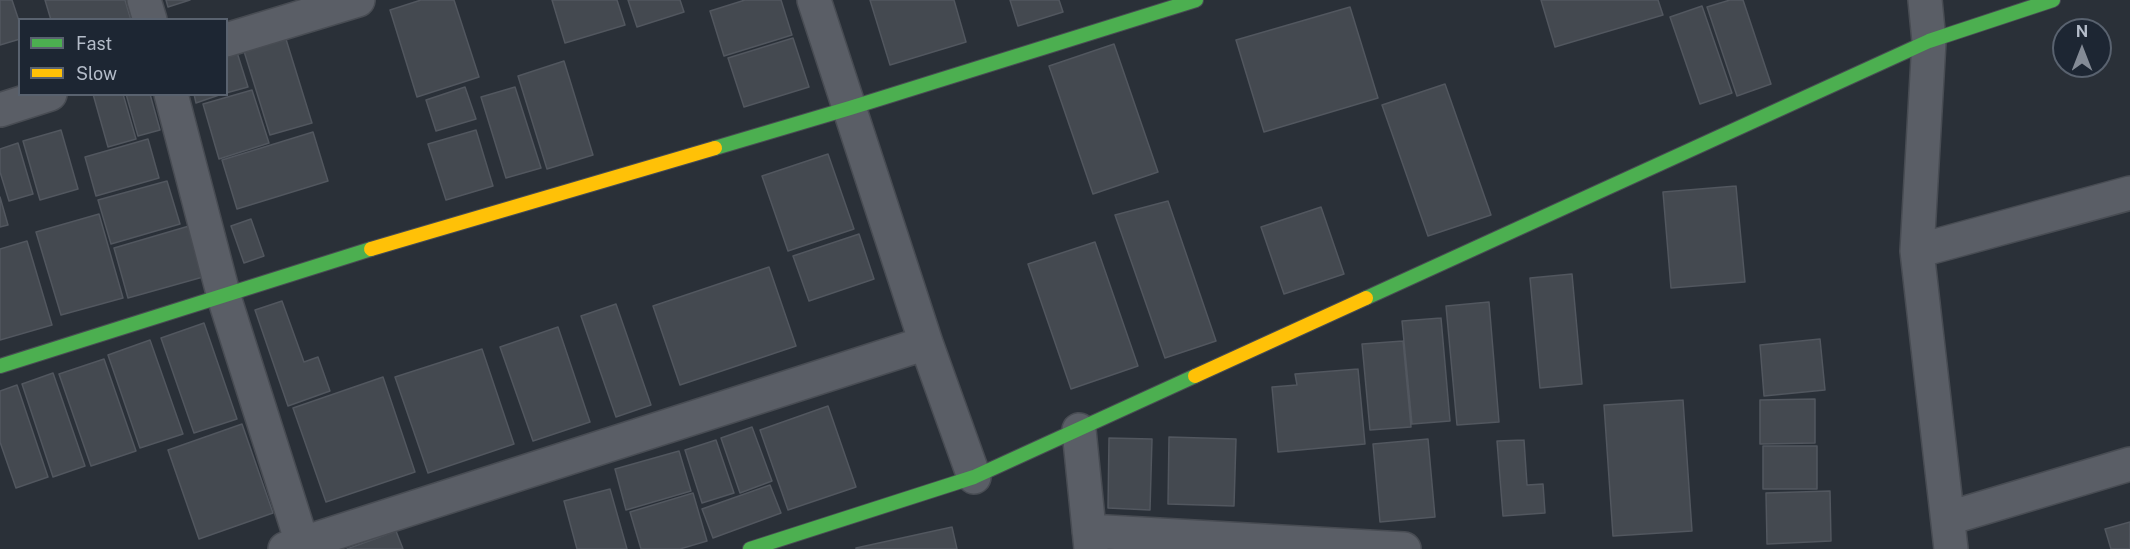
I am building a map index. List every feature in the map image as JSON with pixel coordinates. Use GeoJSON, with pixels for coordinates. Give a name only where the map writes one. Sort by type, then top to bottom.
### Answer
{"type":"FeatureCollection","features":[{"type":"Feature","properties":{"kind":"street"},"geometry":{"type":"LineString","coordinates":[[144,0],[149,18]]}},
{"type":"Feature","properties":{"kind":"street"},"geometry":{"type":"LineString","coordinates":[[228,39],[358,0]]}},
{"type":"Feature","properties":{"kind":"street"},"geometry":{"type":"LineString","coordinates":[[814,0],[926,343],[974,477]]}},
{"type":"Feature","properties":{"kind":"street"},"geometry":{"type":"LineString","coordinates":[[0,366],[401,240],[850,108],[1196,0]]}},
{"type":"Feature","properties":{"kind":"street"},"geometry":{"type":"LineString","coordinates":[[1925,0],[1929,41],[1917,251],[1950,533],[2130,464]]}},
{"type":"Feature","properties":{"kind":"street"},"geometry":{"type":"LineString","coordinates":[[750,549],[974,477],[1929,41],[2053,0]]}},
{"type":"Feature","properties":{"kind":"street"},"geometry":{"type":"LineString","coordinates":[[0,110],[44,96]]}},
{"type":"Feature","properties":{"kind":"street"},"geometry":{"type":"LineString","coordinates":[[172,96],[224,297],[297,547],[926,343]]}},
{"type":"Feature","properties":{"kind":"street"},"geometry":{"type":"LineString","coordinates":[[1917,251],[2130,193]]}},
{"type":"Feature","properties":{"kind":"street"},"geometry":{"type":"LineString","coordinates":[[1079,430],[1090,540],[1404,549]]}},
{"type":"Feature","properties":{"kind":"building"},"geometry":{"type":"Polygon","coordinates":[[[0,0],[12,0],[18,18],[18,40],[0,45],[0,0]]]}},
{"type":"Feature","properties":{"kind":"building"},"geometry":{"type":"Polygon","coordinates":[[[45,0],[125,0],[130,18],[50,18],[45,0]]]}},
{"type":"Feature","properties":{"kind":"building"},"geometry":{"type":"Polygon","coordinates":[[[166,0],[190,0],[168,7],[166,0]]]}},
{"type":"Feature","properties":{"kind":"building"},"geometry":{"type":"Polygon","coordinates":[[[421,0],[454,0],[479,77],[417,97],[390,10],[421,0]]]}},
{"type":"Feature","properties":{"kind":"building"},"geometry":{"type":"Polygon","coordinates":[[[552,0],[617,0],[625,25],[565,43],[552,0]]]}},
{"type":"Feature","properties":{"kind":"building"},"geometry":{"type":"Polygon","coordinates":[[[628,0],[680,0],[684,12],[637,27],[628,0]]]}},
{"type":"Feature","properties":{"kind":"building"},"geometry":{"type":"Polygon","coordinates":[[[745,0],[781,0],[792,35],[724,56],[710,11],[745,0]]]}},
{"type":"Feature","properties":{"kind":"building"},"geometry":{"type":"Polygon","coordinates":[[[870,0],[954,0],[966,42],[890,65],[870,0]]]}},
{"type":"Feature","properties":{"kind":"building"},"geometry":{"type":"Polygon","coordinates":[[[1010,0],[1059,0],[1063,12],[1018,26],[1010,0]]]}},
{"type":"Feature","properties":{"kind":"building"},"geometry":{"type":"Polygon","coordinates":[[[1541,0],[1658,0],[1663,15],[1555,47],[1541,0]]]}},
{"type":"Feature","properties":{"kind":"building"},"geometry":{"type":"Polygon","coordinates":[[[1730,0],[1743,0],[1771,84],[1737,96],[1707,7],[1730,0]]]}},
{"type":"Feature","properties":{"kind":"building"},"geometry":{"type":"Polygon","coordinates":[[[1702,6],[1732,93],[1700,104],[1670,17],[1702,6]]]}},
{"type":"Feature","properties":{"kind":"building"},"geometry":{"type":"Polygon","coordinates":[[[1350,7],[1378,98],[1264,132],[1236,40],[1350,7]]]}},
{"type":"Feature","properties":{"kind":"building"},"geometry":{"type":"Polygon","coordinates":[[[285,36],[312,123],[270,135],[243,48],[285,36]]]}},
{"type":"Feature","properties":{"kind":"building"},"geometry":{"type":"Polygon","coordinates":[[[793,38],[809,87],[744,107],[728,58],[793,38]]]}},
{"type":"Feature","properties":{"kind":"building"},"geometry":{"type":"Polygon","coordinates":[[[1114,44],[1158,172],[1093,194],[1049,66],[1114,44]]]}},
{"type":"Feature","properties":{"kind":"building"},"geometry":{"type":"Polygon","coordinates":[[[235,46],[248,87],[228,92],[228,48],[235,46]]]}},
{"type":"Feature","properties":{"kind":"building"},"geometry":{"type":"Polygon","coordinates":[[[564,61],[593,155],[547,169],[518,76],[564,61]]]}},
{"type":"Feature","properties":{"kind":"building"},"geometry":{"type":"Polygon","coordinates":[[[1445,84],[1491,215],[1428,236],[1382,105],[1445,84]]]}},
{"type":"Feature","properties":{"kind":"building"},"geometry":{"type":"Polygon","coordinates":[[[465,87],[476,119],[436,131],[426,100],[465,87]]]}},
{"type":"Feature","properties":{"kind":"building"},"geometry":{"type":"Polygon","coordinates":[[[515,87],[541,168],[506,178],[481,97],[515,87]]]}},
{"type":"Feature","properties":{"kind":"building"},"geometry":{"type":"Polygon","coordinates":[[[252,90],[269,143],[219,159],[203,104],[252,90]]]}},
{"type":"Feature","properties":{"kind":"building"},"geometry":{"type":"Polygon","coordinates":[[[94,96],[124,96],[136,139],[108,147],[94,96]]]}},
{"type":"Feature","properties":{"kind":"building"},"geometry":{"type":"Polygon","coordinates":[[[127,96],[151,96],[160,130],[138,136],[127,96]]]}},
{"type":"Feature","properties":{"kind":"building"},"geometry":{"type":"Polygon","coordinates":[[[194,96],[216,96],[196,103],[194,96]]]}},
{"type":"Feature","properties":{"kind":"building"},"geometry":{"type":"Polygon","coordinates":[[[61,130],[78,189],[40,200],[23,141],[61,130]]]}},
{"type":"Feature","properties":{"kind":"building"},"geometry":{"type":"Polygon","coordinates":[[[476,130],[493,186],[446,200],[428,144],[476,130]]]}},
{"type":"Feature","properties":{"kind":"building"},"geometry":{"type":"Polygon","coordinates":[[[313,132],[328,181],[237,209],[222,160],[313,132]]]}},
{"type":"Feature","properties":{"kind":"building"},"geometry":{"type":"Polygon","coordinates":[[[148,139],[159,178],[96,196],[85,157],[148,139]]]}},
{"type":"Feature","properties":{"kind":"building"},"geometry":{"type":"Polygon","coordinates":[[[18,143],[33,194],[9,201],[0,172],[0,149],[18,143]]]}},
{"type":"Feature","properties":{"kind":"building"},"geometry":{"type":"Polygon","coordinates":[[[828,154],[854,229],[788,251],[762,176],[828,154]]]}},
{"type":"Feature","properties":{"kind":"building"},"geometry":{"type":"Polygon","coordinates":[[[167,181],[180,224],[111,244],[98,200],[167,181]]]}},
{"type":"Feature","properties":{"kind":"building"},"geometry":{"type":"Polygon","coordinates":[[[1736,186],[1745,282],[1671,288],[1663,192],[1736,186]]]}},
{"type":"Feature","properties":{"kind":"building"},"geometry":{"type":"Polygon","coordinates":[[[0,197],[8,225],[0,227],[0,197]]]}},
{"type":"Feature","properties":{"kind":"building"},"geometry":{"type":"Polygon","coordinates":[[[1168,201],[1216,341],[1165,358],[1115,215],[1168,201]]]}},
{"type":"Feature","properties":{"kind":"building"},"geometry":{"type":"Polygon","coordinates":[[[1321,207],[1344,274],[1284,294],[1261,227],[1321,207]]]}},
{"type":"Feature","properties":{"kind":"building"},"geometry":{"type":"Polygon","coordinates":[[[99,214],[123,298],[61,315],[36,232],[99,214]]]}},
{"type":"Feature","properties":{"kind":"building"},"geometry":{"type":"Polygon","coordinates":[[[251,219],[264,256],[244,263],[231,226],[251,219]]]}},
{"type":"Feature","properties":{"kind":"building"},"geometry":{"type":"Polygon","coordinates":[[[189,226],[203,277],[128,298],[114,248],[189,226]]]}},
{"type":"Feature","properties":{"kind":"building"},"geometry":{"type":"Polygon","coordinates":[[[859,234],[874,279],[809,301],[793,256],[859,234]]]}},
{"type":"Feature","properties":{"kind":"building"},"geometry":{"type":"Polygon","coordinates":[[[27,241],[52,325],[0,340],[0,249],[27,241]]]}},
{"type":"Feature","properties":{"kind":"building"},"geometry":{"type":"Polygon","coordinates":[[[1095,242],[1138,366],[1071,389],[1028,264],[1095,242]]]}},
{"type":"Feature","properties":{"kind":"building"},"geometry":{"type":"Polygon","coordinates":[[[769,267],[796,346],[680,385],[653,306],[769,267]]]}},
{"type":"Feature","properties":{"kind":"building"},"geometry":{"type":"Polygon","coordinates":[[[1572,274],[1582,384],[1540,388],[1530,278],[1572,274]]]}},
{"type":"Feature","properties":{"kind":"building"},"geometry":{"type":"Polygon","coordinates":[[[282,301],[304,362],[318,357],[330,391],[288,406],[255,310],[282,301]]]}},
{"type":"Feature","properties":{"kind":"building"},"geometry":{"type":"Polygon","coordinates":[[[1489,302],[1499,422],[1457,425],[1446,306],[1489,302]]]}},
{"type":"Feature","properties":{"kind":"building"},"geometry":{"type":"Polygon","coordinates":[[[616,304],[651,405],[616,417],[581,316],[616,304]]]}},
{"type":"Feature","properties":{"kind":"building"},"geometry":{"type":"Polygon","coordinates":[[[1441,318],[1450,421],[1412,424],[1402,321],[1441,318]]]}},
{"type":"Feature","properties":{"kind":"building"},"geometry":{"type":"Polygon","coordinates":[[[204,323],[237,419],[194,433],[161,338],[204,323]]]}},
{"type":"Feature","properties":{"kind":"building"},"geometry":{"type":"Polygon","coordinates":[[[558,327],[590,422],[533,441],[500,347],[558,327]]]}},
{"type":"Feature","properties":{"kind":"building"},"geometry":{"type":"Polygon","coordinates":[[[1820,339],[1825,390],[1764,396],[1760,345],[1820,339]]]}},
{"type":"Feature","properties":{"kind":"building"},"geometry":{"type":"Polygon","coordinates":[[[150,340],[183,434],[140,448],[108,355],[150,340]]]}},
{"type":"Feature","properties":{"kind":"building"},"geometry":{"type":"Polygon","coordinates":[[[1403,341],[1411,427],[1370,430],[1362,344],[1403,341]]]}},
{"type":"Feature","properties":{"kind":"building"},"geometry":{"type":"Polygon","coordinates":[[[482,349],[514,444],[428,473],[395,377],[482,349]]]}},
{"type":"Feature","properties":{"kind":"building"},"geometry":{"type":"Polygon","coordinates":[[[104,359],[136,451],[91,466],[59,374],[104,359]]]}},
{"type":"Feature","properties":{"kind":"building"},"geometry":{"type":"Polygon","coordinates":[[[1358,369],[1365,444],[1278,452],[1272,387],[1297,385],[1295,374],[1358,369]]]}},
{"type":"Feature","properties":{"kind":"building"},"geometry":{"type":"Polygon","coordinates":[[[53,373],[85,466],[53,477],[22,384],[53,373]]]}},
{"type":"Feature","properties":{"kind":"building"},"geometry":{"type":"Polygon","coordinates":[[[383,377],[415,472],[326,502],[293,408],[383,377]]]}},
{"type":"Feature","properties":{"kind":"building"},"geometry":{"type":"Polygon","coordinates":[[[17,385],[48,477],[16,488],[0,442],[0,391],[17,385]]]}},
{"type":"Feature","properties":{"kind":"building"},"geometry":{"type":"Polygon","coordinates":[[[1815,399],[1815,443],[1760,444],[1760,400],[1815,399]]]}},
{"type":"Feature","properties":{"kind":"building"},"geometry":{"type":"Polygon","coordinates":[[[1683,400],[1692,531],[1613,536],[1604,405],[1683,400]]]}},
{"type":"Feature","properties":{"kind":"building"},"geometry":{"type":"Polygon","coordinates":[[[828,406],[856,487],[788,510],[760,430],[828,406]]]}},
{"type":"Feature","properties":{"kind":"building"},"geometry":{"type":"Polygon","coordinates":[[[242,424],[273,513],[199,539],[168,450],[242,424]]]}},
{"type":"Feature","properties":{"kind":"building"},"geometry":{"type":"Polygon","coordinates":[[[752,427],[772,481],[740,493],[721,438],[752,427]]]}},
{"type":"Feature","properties":{"kind":"building"},"geometry":{"type":"Polygon","coordinates":[[[1169,437],[1236,439],[1234,506],[1168,504],[1169,437]]]}},
{"type":"Feature","properties":{"kind":"building"},"geometry":{"type":"Polygon","coordinates":[[[1109,438],[1152,439],[1150,510],[1108,508],[1109,438]]]}},
{"type":"Feature","properties":{"kind":"building"},"geometry":{"type":"Polygon","coordinates":[[[1428,439],[1435,517],[1380,522],[1373,444],[1428,439]]]}},
{"type":"Feature","properties":{"kind":"building"},"geometry":{"type":"Polygon","coordinates":[[[716,440],[734,493],[702,503],[685,450],[716,440]]]}},
{"type":"Feature","properties":{"kind":"building"},"geometry":{"type":"Polygon","coordinates":[[[1524,440],[1527,485],[1543,484],[1545,513],[1503,516],[1497,441],[1524,440]]]}},
{"type":"Feature","properties":{"kind":"building"},"geometry":{"type":"Polygon","coordinates":[[[1763,446],[1817,446],[1817,489],[1763,489],[1763,446]]]}},
{"type":"Feature","properties":{"kind":"building"},"geometry":{"type":"Polygon","coordinates":[[[679,451],[691,491],[626,510],[615,469],[679,451]]]}},
{"type":"Feature","properties":{"kind":"building"},"geometry":{"type":"Polygon","coordinates":[[[770,485],[781,513],[713,538],[702,509],[770,485]]]}},
{"type":"Feature","properties":{"kind":"building"},"geometry":{"type":"Polygon","coordinates":[[[610,489],[627,549],[577,549],[564,501],[610,489]]]}},
{"type":"Feature","properties":{"kind":"building"},"geometry":{"type":"Polygon","coordinates":[[[1830,491],[1831,541],[1767,544],[1766,493],[1830,491]]]}},
{"type":"Feature","properties":{"kind":"building"},"geometry":{"type":"Polygon","coordinates":[[[693,493],[707,541],[680,549],[641,549],[630,512],[693,493]]]}},
{"type":"Feature","properties":{"kind":"building"},"geometry":{"type":"Polygon","coordinates":[[[2130,522],[2130,549],[2111,549],[2105,529],[2130,522]]]}},
{"type":"Feature","properties":{"kind":"building"},"geometry":{"type":"Polygon","coordinates":[[[952,527],[957,549],[856,549],[856,548],[952,527]]]}},
{"type":"Feature","properties":{"kind":"building"},"geometry":{"type":"Polygon","coordinates":[[[396,531],[403,549],[347,549],[396,531]]]}},
{"type":"Feature","properties":{"kind":"traffic: fast"},"geometry":{"type":"LineString","coordinates":[[715,148],[1196,0]]}},
{"type":"Feature","properties":{"kind":"traffic: fast"},"geometry":{"type":"LineString","coordinates":[[1366,298],[1929,41],[2053,0]]}},
{"type":"Feature","properties":{"kind":"traffic: fast"},"geometry":{"type":"LineString","coordinates":[[0,366],[371,249]]}},
{"type":"Feature","properties":{"kind":"traffic: fast"},"geometry":{"type":"LineString","coordinates":[[750,549],[974,477],[1195,376]]}},
{"type":"Feature","properties":{"kind":"traffic: slow"},"geometry":{"type":"LineString","coordinates":[[371,249],[715,148]]}},
{"type":"Feature","properties":{"kind":"traffic: slow"},"geometry":{"type":"LineString","coordinates":[[1195,376],[1366,298]]}}]}
